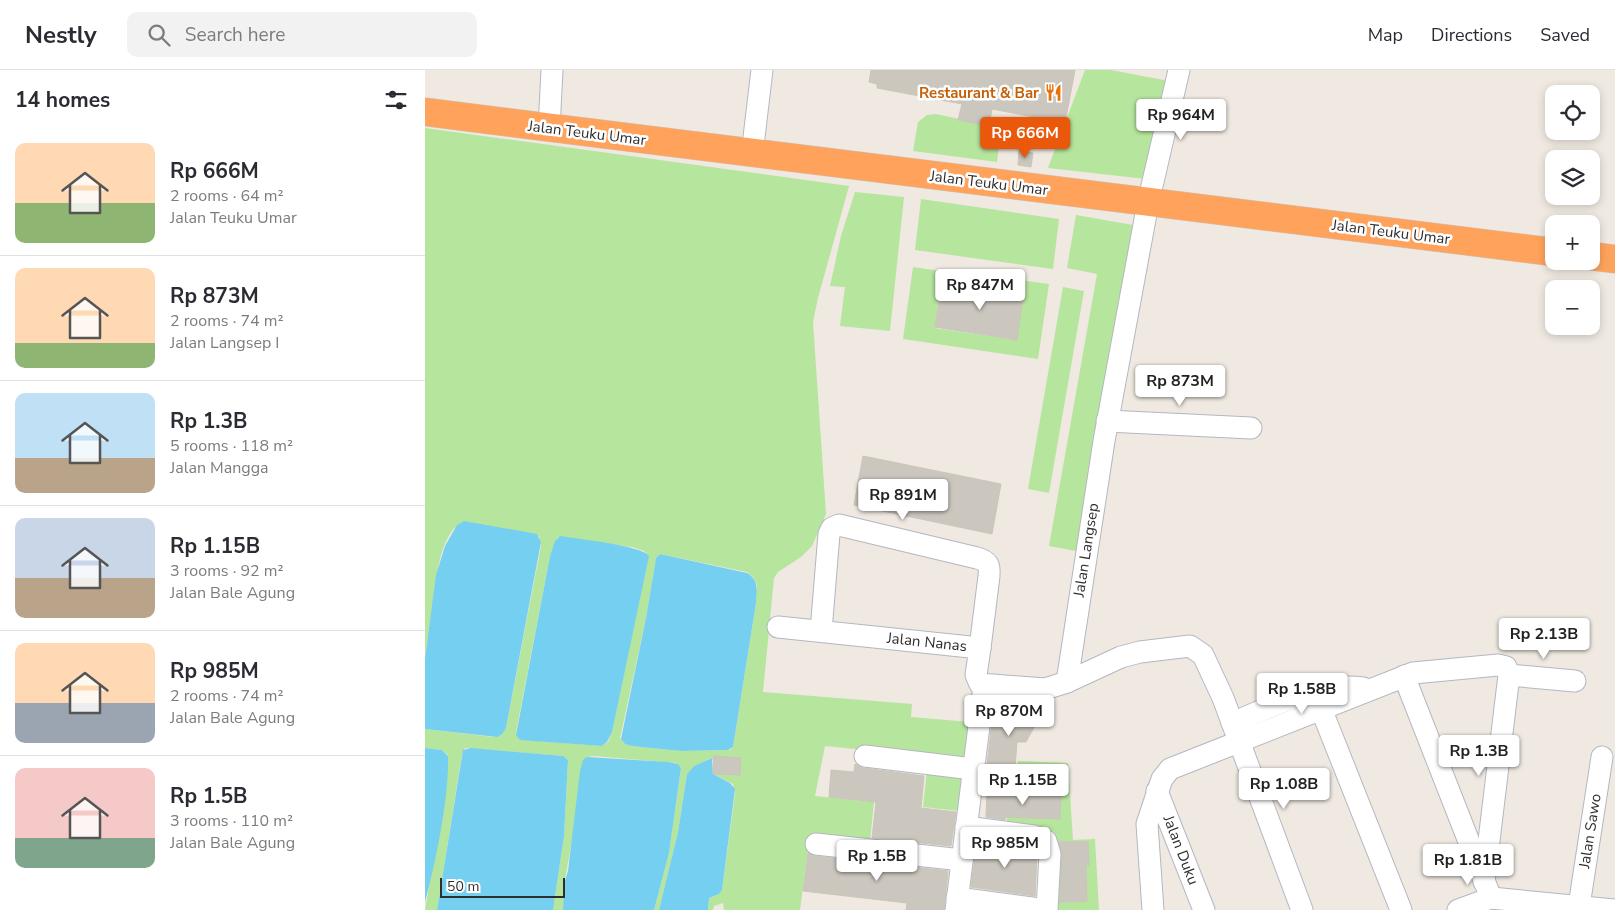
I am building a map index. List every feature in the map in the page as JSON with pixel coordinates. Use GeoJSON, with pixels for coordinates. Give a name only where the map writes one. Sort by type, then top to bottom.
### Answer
{"type":"FeatureCollection","features":[{"type":"Feature","properties":{"kind":"highway","name":"Jalan Teuku Umar"},"geometry":{"type":"LineString","coordinates":[[425,112],[549,129],[1545,251]]}},
{"type":"Feature","properties":{"kind":"highway"},"geometry":{"type":"LineString","coordinates":[[1600,257],[1615,259]]}},
{"type":"Feature","properties":{"kind":"street"},"geometry":{"type":"LineString","coordinates":[[549,129],[552,70]]}},
{"type":"Feature","properties":{"kind":"street"},"geometry":{"type":"LineString","coordinates":[[752,154],[762,70]]}},
{"type":"Feature","properties":{"kind":"street","name":"Jalan Langsep"},"geometry":{"type":"LineString","coordinates":[[1067,682],[1107,421],[1148,203],[1179,70]]}},
{"type":"Feature","properties":{"kind":"street"},"geometry":{"type":"LineString","coordinates":[[1107,421],[1251,428]]}},
{"type":"Feature","properties":{"kind":"street"},"geometry":{"type":"LineString","coordinates":[[821,631],[829,534],[832,528],[839,525],[987,562],[990,569],[979,648]]}},
{"type":"Feature","properties":{"kind":"street","name":"Jalan Nanas"},"geometry":{"type":"LineString","coordinates":[[778,627],[979,648],[976,679],[979,684],[984,686]]}},
{"type":"Feature","properties":{"kind":"street"},"geometry":{"type":"LineString","coordinates":[[966,827],[1034,836],[1046,841],[1050,854],[1047,910],[957,904],[962,860],[973,769],[984,686],[1037,690],[1067,682],[1121,657],[1140,652],[1190,646],[1199,651],[1209,665],[1302,910]]}},
{"type":"Feature","properties":{"kind":"street"},"geometry":{"type":"LineString","coordinates":[[1153,910],[1147,824],[1162,779],[1170,769],[1235,732],[1317,700],[1370,689],[1404,676],[1429,670],[1498,665],[1506,667],[1509,675],[1487,890]]}},
{"type":"Feature","properties":{"kind":"street"},"geometry":{"type":"LineString","coordinates":[[1509,675],[1575,681]]}},
{"type":"Feature","properties":{"kind":"street"},"geometry":{"type":"LineString","coordinates":[[1404,676],[1487,890]]}},
{"type":"Feature","properties":{"kind":"street"},"geometry":{"type":"LineString","coordinates":[[1317,700],[1401,910]]}},
{"type":"Feature","properties":{"kind":"street"},"geometry":{"type":"LineString","coordinates":[[865,756],[973,769]]}},
{"type":"Feature","properties":{"kind":"street","name":"Jalan Sawo"},"geometry":{"type":"LineString","coordinates":[[1579,906],[1601,756]]}},
{"type":"Feature","properties":{"kind":"street","name":"Jalan Duku"},"geometry":{"type":"LineString","coordinates":[[1157,791],[1204,910]]}},
{"type":"Feature","properties":{"kind":"street"},"geometry":{"type":"LineString","coordinates":[[816,844],[962,860]]}},
{"type":"Feature","properties":{"kind":"street"},"geometry":{"type":"LineString","coordinates":[[1458,910],[1487,890],[1579,906],[1615,910]]}},
{"type":"Feature","properties":{"kind":"green space"},"geometry":{"type":"Polygon","coordinates":[[[1085,70],[1111,70],[1174,82],[1146,179],[1048,168],[1085,70]]]}},
{"type":"Feature","properties":{"kind":"green space"},"geometry":{"type":"Polygon","coordinates":[[[936,114],[995,129],[1000,138],[997,162],[913,151],[918,122],[927,115],[936,114]]]}},
{"type":"Feature","properties":{"kind":"green space"},"geometry":{"type":"Polygon","coordinates":[[[425,128],[849,186],[813,322],[826,514],[812,546],[801,557],[778,572],[774,578],[763,692],[912,704],[911,717],[970,722],[967,760],[825,746],[815,796],[874,802],[870,841],[810,834],[800,910],[724,910],[723,903],[714,906],[713,910],[708,910],[709,898],[719,894],[722,890],[735,794],[733,784],[713,774],[713,760],[711,758],[693,767],[687,774],[678,832],[659,910],[654,910],[669,853],[681,768],[676,763],[587,757],[564,885],[563,910],[553,910],[564,836],[568,760],[563,756],[465,748],[462,754],[437,910],[425,910],[446,788],[448,755],[442,750],[425,748],[425,729],[493,737],[506,728],[541,546],[539,536],[464,521],[456,527],[444,546],[440,559],[425,659],[425,128]],[[558,537],[550,556],[516,732],[526,740],[602,746],[608,742],[612,732],[648,556],[644,551],[632,547],[558,537]],[[660,554],[656,558],[646,618],[620,738],[625,744],[632,746],[681,751],[730,750],[733,747],[756,603],[757,585],[753,577],[747,572],[660,554]]]}},
{"type":"Feature","properties":{"kind":"green space"},"geometry":{"type":"Polygon","coordinates":[[[855,192],[904,197],[890,331],[840,326],[845,287],[830,286],[841,236],[855,192]]]}},
{"type":"Feature","properties":{"kind":"green space"},"geometry":{"type":"Polygon","coordinates":[[[921,199],[1059,219],[1053,269],[915,250],[921,199]]]}},
{"type":"Feature","properties":{"kind":"green space"},"geometry":{"type":"Polygon","coordinates":[[[1076,215],[1133,225],[1076,551],[1049,546],[1097,274],[1067,268],[1076,215]]]}},
{"type":"Feature","properties":{"kind":"green space"},"geometry":{"type":"Polygon","coordinates":[[[913,267],[961,274],[959,291],[940,288],[935,328],[1016,340],[1023,297],[1002,294],[1004,278],[1049,284],[1038,359],[903,339],[913,267]]]}},
{"type":"Feature","properties":{"kind":"green space"},"geometry":{"type":"Polygon","coordinates":[[[1063,287],[1084,291],[1049,493],[1028,489],[1063,287]]]}},
{"type":"Feature","properties":{"kind":"green space"},"geometry":{"type":"Polygon","coordinates":[[[1018,761],[1068,763],[1073,840],[1095,839],[1099,910],[1057,910],[1055,841],[1006,824],[1012,791],[982,789],[984,768],[1016,770],[1018,761]]]}},
{"type":"Feature","properties":{"kind":"green space"},"geometry":{"type":"Polygon","coordinates":[[[927,770],[964,774],[960,811],[923,807],[927,770]]]}},
{"type":"Feature","properties":{"kind":"water"},"geometry":{"type":"Polygon","coordinates":[[[464,521],[537,534],[541,542],[506,728],[497,737],[425,729],[425,659],[436,575],[445,546],[457,525],[464,521]]]}},
{"type":"Feature","properties":{"kind":"water"},"geometry":{"type":"Polygon","coordinates":[[[560,536],[622,546],[644,552],[649,556],[612,732],[607,742],[602,746],[520,740],[516,735],[550,556],[555,541],[560,536]]]}},
{"type":"Feature","properties":{"kind":"water"},"geometry":{"type":"Polygon","coordinates":[[[660,554],[747,573],[754,579],[757,590],[756,603],[733,747],[728,750],[681,751],[632,746],[625,744],[621,739],[646,618],[656,558],[660,554]]]}},
{"type":"Feature","properties":{"kind":"water"},"geometry":{"type":"Polygon","coordinates":[[[425,748],[442,750],[448,756],[448,773],[444,810],[425,902],[425,748]]]}},
{"type":"Feature","properties":{"kind":"water"},"geometry":{"type":"Polygon","coordinates":[[[471,748],[563,756],[568,760],[564,836],[553,910],[437,910],[463,750],[471,748]]]}},
{"type":"Feature","properties":{"kind":"water"},"geometry":{"type":"Polygon","coordinates":[[[587,757],[668,762],[678,764],[681,768],[669,853],[654,910],[563,910],[564,884],[568,871],[580,771],[583,760],[587,757]]]}},
{"type":"Feature","properties":{"kind":"water"},"geometry":{"type":"Polygon","coordinates":[[[712,758],[713,774],[730,783],[735,789],[722,890],[719,894],[709,898],[708,910],[659,910],[678,832],[687,774],[694,766],[712,758]]]}},
{"type":"Feature","properties":{"kind":"building"},"geometry":{"type":"Polygon","coordinates":[[[871,70],[1075,70],[1065,123],[992,109],[989,126],[958,120],[962,104],[877,88],[877,84],[869,82],[871,70]]]}},
{"type":"Feature","properties":{"kind":"building"},"geometry":{"type":"Polygon","coordinates":[[[1019,151],[1033,153],[1031,167],[1018,165],[1019,151]]]}},
{"type":"Feature","properties":{"kind":"building"},"geometry":{"type":"Polygon","coordinates":[[[969,281],[998,284],[997,293],[1023,297],[1017,340],[935,327],[941,288],[968,293],[969,281]]]}},
{"type":"Feature","properties":{"kind":"building"},"geometry":{"type":"Polygon","coordinates":[[[863,456],[1001,484],[992,534],[854,505],[863,456]]]}},
{"type":"Feature","properties":{"kind":"building"},"geometry":{"type":"Polygon","coordinates":[[[993,711],[1041,715],[1026,742],[1017,742],[1015,768],[987,766],[993,711]]]}},
{"type":"Feature","properties":{"kind":"building"},"geometry":{"type":"Polygon","coordinates":[[[714,756],[741,758],[740,775],[713,774],[714,756]]]}},
{"type":"Feature","properties":{"kind":"building"},"geometry":{"type":"Polygon","coordinates":[[[855,764],[863,768],[924,776],[921,808],[956,812],[951,846],[872,838],[876,802],[829,797],[831,770],[854,772],[855,764]]]}},
{"type":"Feature","properties":{"kind":"building"},"geometry":{"type":"Polygon","coordinates":[[[987,791],[1061,795],[1060,819],[1006,817],[1005,820],[986,817],[987,791]]]}},
{"type":"Feature","properties":{"kind":"building"},"geometry":{"type":"Polygon","coordinates":[[[977,841],[1036,850],[1035,896],[971,887],[977,841]]]}},
{"type":"Feature","properties":{"kind":"building"},"geometry":{"type":"Polygon","coordinates":[[[1059,842],[1088,842],[1089,865],[1086,865],[1087,901],[1060,902],[1062,855],[1059,842]]]}},
{"type":"Feature","properties":{"kind":"building"},"geometry":{"type":"Polygon","coordinates":[[[808,853],[815,856],[948,871],[944,910],[906,910],[907,903],[803,891],[808,853]]]}},
{"type":"Feature","properties":{"kind":"place","name":"Restaurant & Bar"},"geometry":{"type":"Point","coordinates":[1053,93]}}]}
